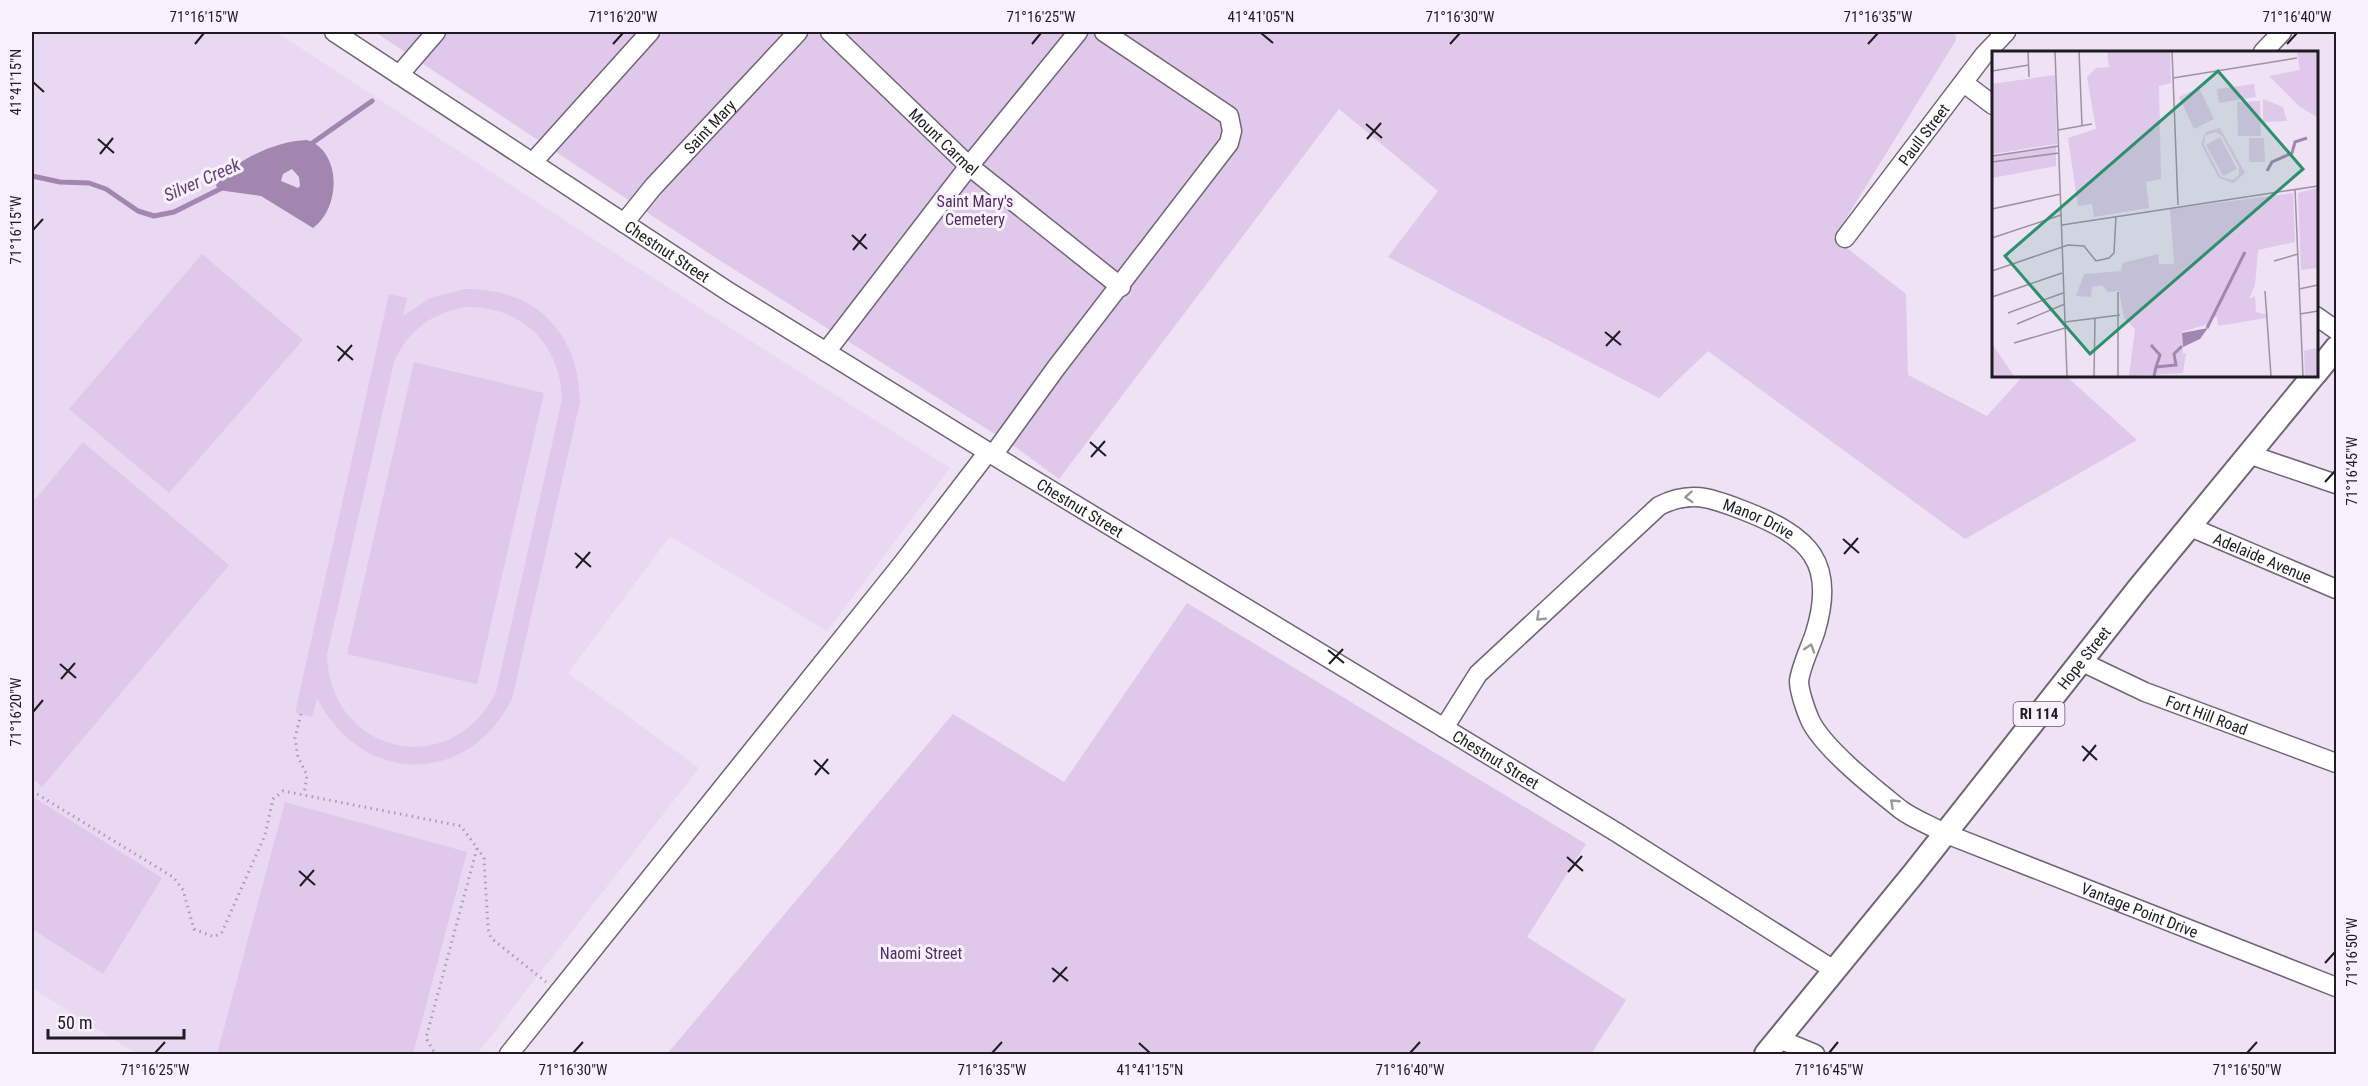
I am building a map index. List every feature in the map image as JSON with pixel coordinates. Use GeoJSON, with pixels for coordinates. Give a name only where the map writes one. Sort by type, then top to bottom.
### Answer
{"type":"FeatureCollection","features":[{"type":"Feature","properties":{"kind":"main road","name":"Hope Street"},"geometry":{"type":"LineString","coordinates":[[2317,372],[2337,348]]}},
{"type":"Feature","properties":{"kind":"main road","name":"Hope Street"},"geometry":{"type":"LineString","coordinates":[[1773,1047],[2188,526],[2313,376]]}},
{"type":"Feature","properties":{"kind":"street","name":"Chestnut Street"},"geometry":{"type":"LineString","coordinates":[[334,32],[624,223],[826,352],[990,454],[1616,832],[1834,970]]}},
{"type":"Feature","properties":{"kind":"street"},"geometry":{"type":"LineString","coordinates":[[399,75],[434,32]]}},
{"type":"Feature","properties":{"kind":"street"},"geometry":{"type":"LineString","coordinates":[[533,162],[650,32]]}},
{"type":"Feature","properties":{"kind":"street","name":"Saint Mary"},"geometry":{"type":"LineString","coordinates":[[624,223],[653,187],[798,32]]}},
{"type":"Feature","properties":{"kind":"street","name":"Mount Carmel"},"geometry":{"type":"LineString","coordinates":[[830,32],[969,166],[1121,287]]}},
{"type":"Feature","properties":{"kind":"street"},"geometry":{"type":"LineString","coordinates":[[826,352],[969,166],[1078,32]]}},
{"type":"Feature","properties":{"kind":"street"},"geometry":{"type":"LineString","coordinates":[[509,1054],[990,454],[1121,287],[1229,143],[1232,131],[1229,116],[1212,102],[1104,32]]}},
{"type":"Feature","properties":{"kind":"street","name":"Paull Street"},"geometry":{"type":"LineString","coordinates":[[1845,238],[1984,55],[2006,32]]}},
{"type":"Feature","properties":{"kind":"street"},"geometry":{"type":"LineString","coordinates":[[2264,51],[2282,32]]}},
{"type":"Feature","properties":{"kind":"street"},"geometry":{"type":"LineString","coordinates":[[1964,83],[1992,104]]}},
{"type":"Feature","properties":{"kind":"street"},"geometry":{"type":"LineString","coordinates":[[2317,317],[2337,330]]}},
{"type":"Feature","properties":{"kind":"street"},"geometry":{"type":"LineString","coordinates":[[2248,454],[2337,484]]}},
{"type":"Feature","properties":{"kind":"street","name":"Manor Drive"},"geometry":{"type":"LineString","coordinates":[[1444,728],[1478,674],[1625,535],[1668,502],[1685,496],[1700,496],[1767,519],[1810,549],[1821,574],[1823,590],[1816,630],[1799,682],[1809,720],[1823,741],[1901,810],[1944,833]]}},
{"type":"Feature","properties":{"kind":"street","name":"Adelaide Avenue"},"geometry":{"type":"LineString","coordinates":[[2188,526],[2337,589]]}},
{"type":"Feature","properties":{"kind":"street","name":"Fort Hill Road"},"geometry":{"type":"LineString","coordinates":[[2080,661],[2145,692],[2337,763]]}},
{"type":"Feature","properties":{"kind":"street","name":"Vantage Point Drive"},"geometry":{"type":"LineString","coordinates":[[1944,833],[2337,987]]}},
{"type":"Feature","properties":{"kind":"street"},"geometry":{"type":"LineString","coordinates":[[1773,1047],[1815,1054]]}},
{"type":"Feature","properties":{"kind":"path"},"geometry":{"type":"LineString","coordinates":[[301,714],[295,738],[298,757],[307,775],[304,795]]}},
{"type":"Feature","properties":{"kind":"path"},"geometry":{"type":"LineString","coordinates":[[32,791],[173,877],[183,890],[194,929],[214,937],[222,932],[265,835],[273,799],[283,791],[461,826],[484,858],[491,938],[560,992]]}},
{"type":"Feature","properties":{"kind":"path"},"geometry":{"type":"LineString","coordinates":[[435,1054],[426,1038],[477,848]]}},
{"type":"Feature","properties":{"kind":"shaded area"},"geometry":{"type":"Polygon","coordinates":[[[32,32],[276,32],[950,468],[827,631],[670,536],[568,673],[699,768],[477,1054],[137,1054],[32,988],[32,32]]]}},
{"type":"Feature","properties":{"kind":"shaded area"},"geometry":{"type":"Polygon","coordinates":[[[307,140],[318,146],[327,156],[332,167],[334,181],[329,207],[313,228],[261,196],[218,190],[216,185],[224,176],[245,160],[269,148],[307,140]],[[292,169],[283,174],[281,181],[298,188],[300,186],[299,177],[292,169]]]}},
{"type":"Feature","properties":{"kind":"green space","name":"Saint Mary's Cemetery"},"geometry":{"type":"Polygon","coordinates":[[[375,32],[1955,32],[1956,40],[1834,238],[1906,294],[1908,375],[1987,416],[2023,376],[2066,376],[2137,440],[1965,539],[1708,351],[1659,398],[1388,257],[1438,191],[1339,109],[1059,479],[1017,448],[713,256],[375,32]]]}},
{"type":"Feature","properties":{"kind":"green space"},"geometry":{"type":"Polygon","coordinates":[[[202,254],[303,340],[169,493],[69,409],[202,254]]]}},
{"type":"Feature","properties":{"kind":"green space"},"geometry":{"type":"Polygon","coordinates":[[[465,289],[512,296],[531,306],[548,318],[561,335],[571,354],[578,377],[580,402],[512,699],[493,728],[469,749],[442,761],[414,764],[386,760],[360,747],[336,727],[317,698],[312,717],[295,713],[389,294],[407,298],[403,316],[430,298],[465,289]],[[466,307],[432,319],[422,325],[406,341],[394,362],[327,654],[333,688],[348,715],[369,734],[395,745],[423,746],[451,739],[476,721],[496,692],[562,400],[560,380],[554,362],[546,346],[535,332],[521,321],[486,308],[466,307]]]}},
{"type":"Feature","properties":{"kind":"green space"},"geometry":{"type":"Polygon","coordinates":[[[414,362],[544,393],[477,684],[347,654],[414,362]]]}},
{"type":"Feature","properties":{"kind":"green space"},"geometry":{"type":"Polygon","coordinates":[[[83,442],[229,565],[42,787],[32,778],[32,503],[83,442]]]}},
{"type":"Feature","properties":{"kind":"green space","name":"Naomi Street"},"geometry":{"type":"Polygon","coordinates":[[[1187,603],[1586,844],[1527,937],[1626,1000],[1591,1054],[667,1054],[953,714],[1064,782],[1187,603]]]}},
{"type":"Feature","properties":{"kind":"green space"},"geometry":{"type":"Polygon","coordinates":[[[32,796],[162,878],[103,974],[32,929],[32,796]]]}},
{"type":"Feature","properties":{"kind":"green space"},"geometry":{"type":"Polygon","coordinates":[[[285,802],[467,852],[413,1054],[217,1054],[285,802]]]}},
{"type":"Feature","properties":{"kind":"waterway","name":"Silver Creek"},"geometry":{"type":"LineString","coordinates":[[308,146],[372,101]]}},
{"type":"Feature","properties":{"kind":"waterway","name":"Silver Creek"},"geometry":{"type":"LineString","coordinates":[[32,176],[60,182],[89,183],[106,189],[138,211],[154,216],[174,212],[222,188]]}}]}
